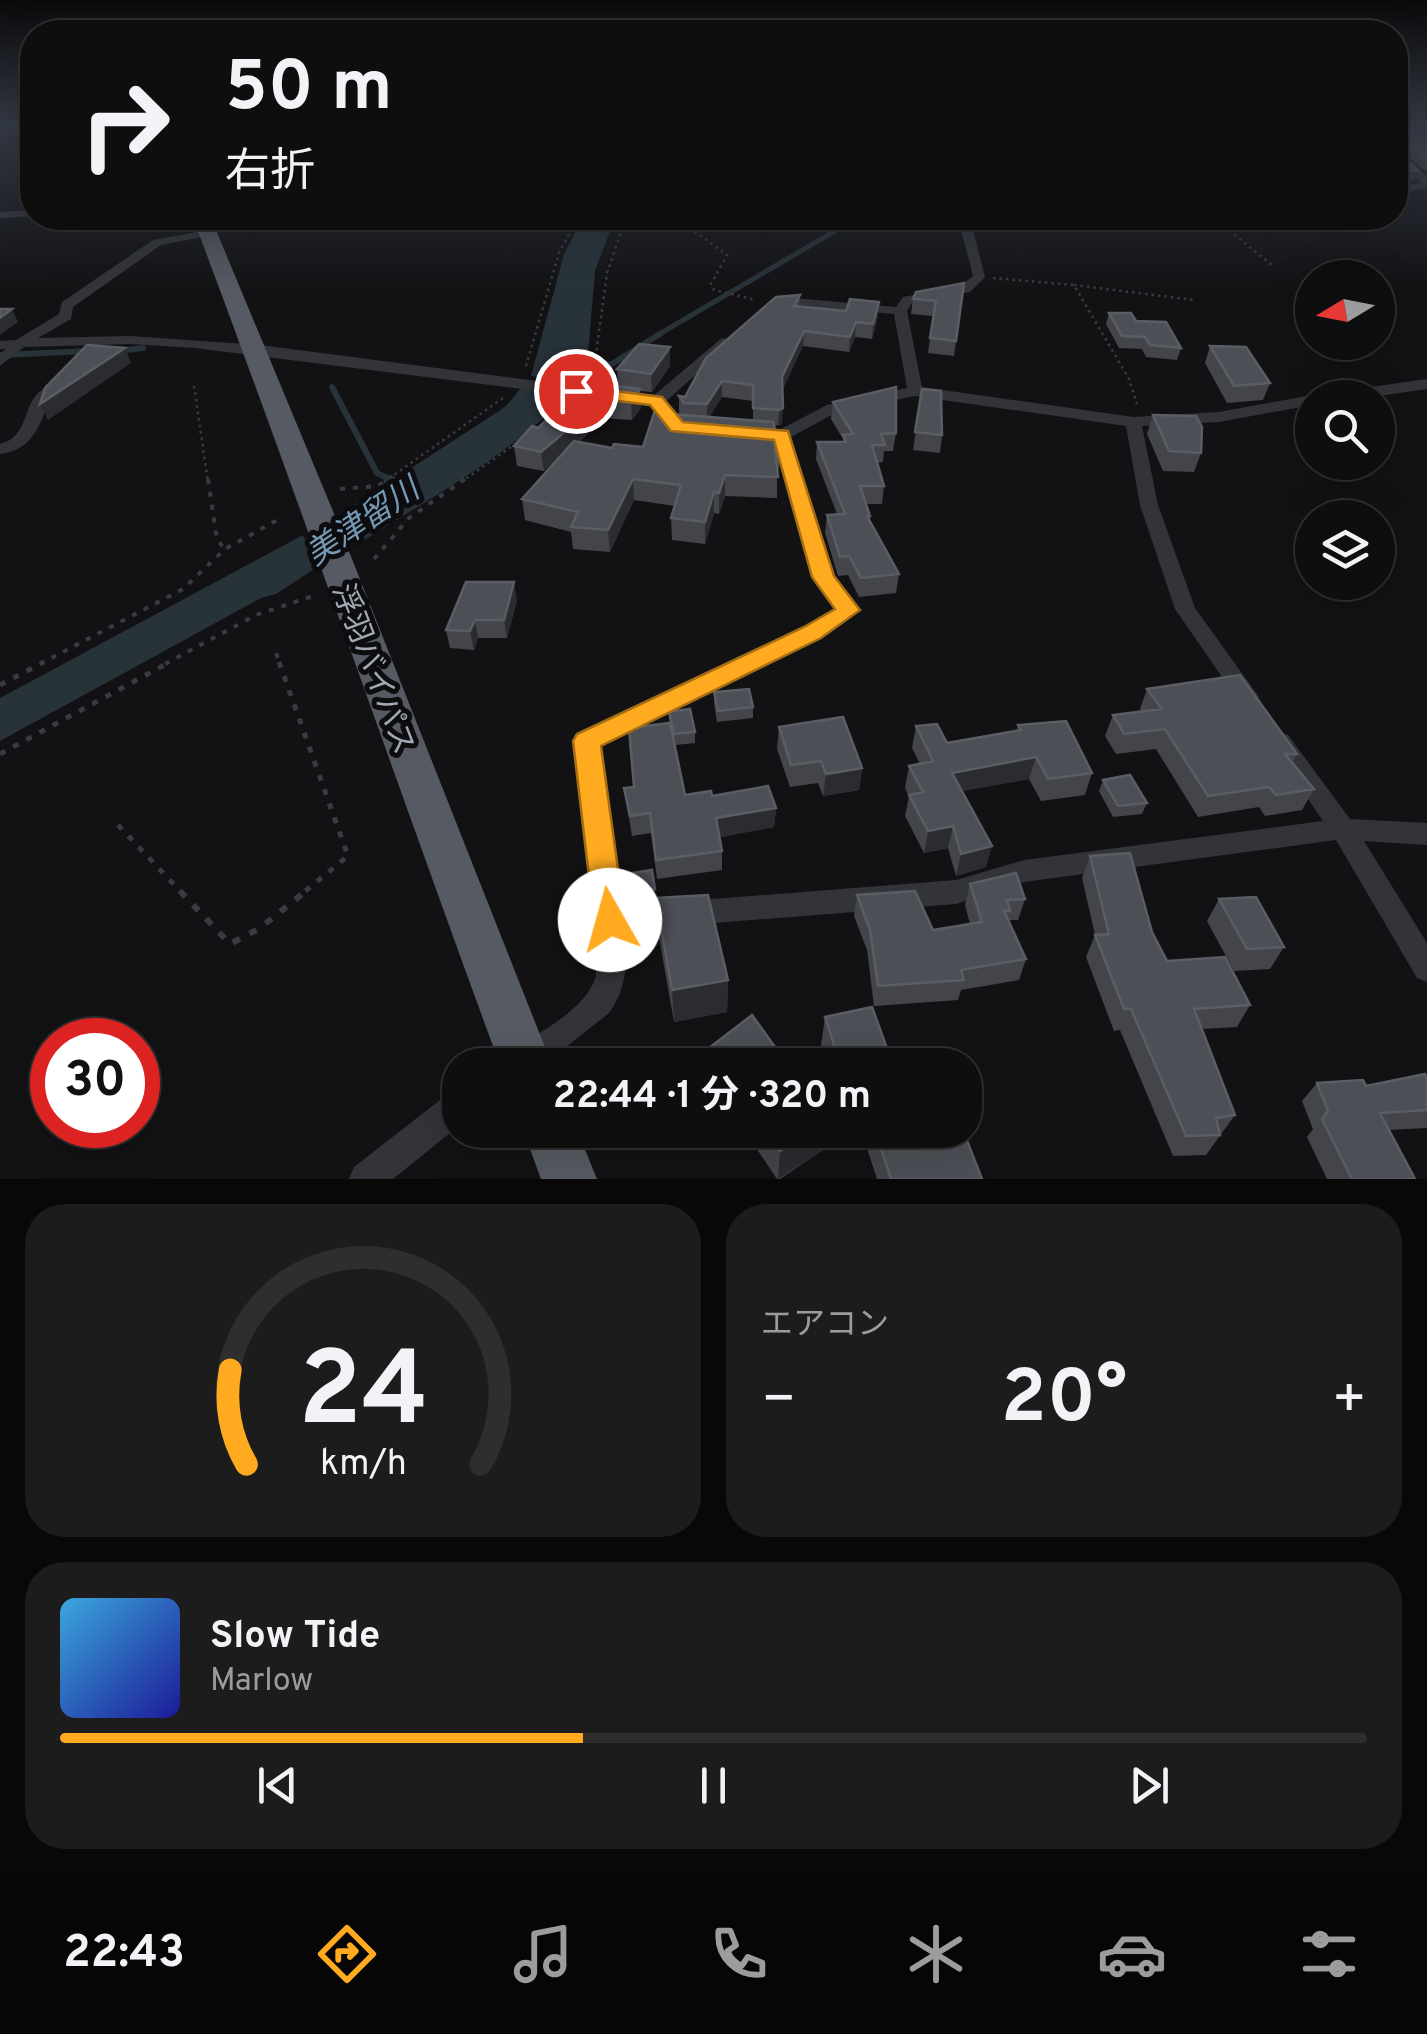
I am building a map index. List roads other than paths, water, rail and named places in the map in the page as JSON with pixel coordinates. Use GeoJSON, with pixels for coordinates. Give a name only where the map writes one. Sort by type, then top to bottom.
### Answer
{"type":"FeatureCollection","features":[{"type":"Feature","properties":{"kind":"highway","name":"浮羽バイパス"},"geometry":{"type":"LineString","coordinates":[[207,230],[320,516],[516,1048]]}},
{"type":"Feature","properties":{"kind":"highway"},"geometry":{"type":"LineString","coordinates":[[557,1148],[569,1179]]}},
{"type":"Feature","properties":{"kind":"street"},"geometry":{"type":"LineString","coordinates":[[0,362],[23,341],[66,316],[66,304],[157,242],[191,230]]}},
{"type":"Feature","properties":{"kind":"street"},"geometry":{"type":"LineString","coordinates":[[915,392],[900,312],[908,300],[965,289],[980,277],[967,230]]}},
{"type":"Feature","properties":{"kind":"street"},"geometry":{"type":"LineString","coordinates":[[754,318],[782,301],[900,312]]}},
{"type":"Feature","properties":{"kind":"street"},"geometry":{"type":"LineString","coordinates":[[656,401],[740,330]]}},
{"type":"Feature","properties":{"kind":"street"},"geometry":{"type":"LineString","coordinates":[[0,345],[23,341],[128,341],[252,349],[656,401],[678,428],[695,429]]}},
{"type":"Feature","properties":{"kind":"street"},"geometry":{"type":"LineString","coordinates":[[1395,389],[1427,384]]}},
{"type":"Feature","properties":{"kind":"street"},"geometry":{"type":"LineString","coordinates":[[730,431],[782,434],[833,408],[915,392],[1138,422],[1220,417],[1295,403]]}},
{"type":"Feature","properties":{"kind":"street"},"geometry":{"type":"LineString","coordinates":[[0,450],[14,450],[23,443],[43,394]]}},
{"type":"Feature","properties":{"kind":"street"},"geometry":{"type":"LineString","coordinates":[[1138,422],[1148,505],[1185,609],[1343,829],[1427,968]]}},
{"type":"Feature","properties":{"kind":"street"},"geometry":{"type":"LineString","coordinates":[[542,1048],[608,992],[613,960],[586,741],[812,633],[848,610],[823,577],[782,434]]}},
{"type":"Feature","properties":{"kind":"street"},"geometry":{"type":"LineString","coordinates":[[610,920],[956,892],[1024,871],[1343,829],[1427,834]]}},
{"type":"Feature","properties":{"kind":"street"},"geometry":{"type":"LineString","coordinates":[[366,1179],[442,1118]]}},
{"type":"Feature","properties":{"kind":"water"},"geometry":{"type":"Polygon","coordinates":[[[577,230],[610,230],[595,271],[588,354],[575,381],[531,376],[564,254],[577,230]]]}},
{"type":"Feature","properties":{"kind":"water"},"geometry":{"type":"Polygon","coordinates":[[[522,387],[571,392],[497,455],[358,544],[344,512],[505,407],[522,387]]]}},
{"type":"Feature","properties":{"kind":"water"},"geometry":{"type":"Polygon","coordinates":[[[303,535],[316,568],[0,741],[0,698],[303,535]]]}},
{"type":"Feature","properties":{"kind":"waterway"},"geometry":{"type":"LineString","coordinates":[[656,336],[837,230]]}},
{"type":"Feature","properties":{"kind":"waterway"},"geometry":{"type":"LineString","coordinates":[[573,369],[612,364],[660,334]]}},
{"type":"Feature","properties":{"kind":"waterway"},"geometry":{"type":"LineString","coordinates":[[119,351],[143,348]]}},
{"type":"Feature","properties":{"kind":"waterway"},"geometry":{"type":"LineString","coordinates":[[0,355],[90,351]]}},
{"type":"Feature","properties":{"kind":"waterway"},"geometry":{"type":"LineString","coordinates":[[332,387],[377,473],[396,482]]}},
{"type":"Feature","properties":{"kind":"waterway"},"geometry":{"type":"LineString","coordinates":[[390,479],[403,485]]}},
{"type":"Feature","properties":{"kind":"waterway","name":"美津留川"},"geometry":{"type":"LineString","coordinates":[[261,585],[399,497]]}}]}
